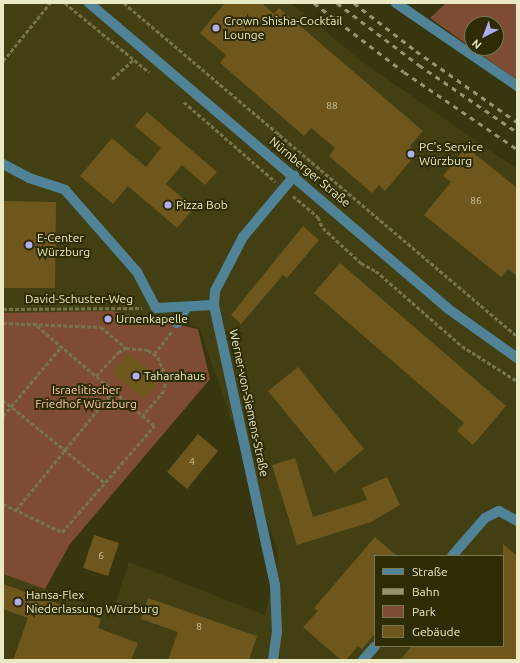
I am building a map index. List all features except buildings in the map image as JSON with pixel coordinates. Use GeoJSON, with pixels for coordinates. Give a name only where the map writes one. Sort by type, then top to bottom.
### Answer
{"type":"FeatureCollection","features":[{"type":"Feature","properties":{"kind":"street","name":"Nürnberger Straße"},"geometry":{"type":"LineString","coordinates":[[89,3],[294,176],[447,308],[517,358]]}},
{"type":"Feature","properties":{"kind":"street"},"geometry":{"type":"LineString","coordinates":[[396,3],[517,86]]}},
{"type":"Feature","properties":{"kind":"street"},"geometry":{"type":"LineString","coordinates":[[3,164],[29,178],[65,190],[137,272],[156,308],[186,308],[214,305]]}},
{"type":"Feature","properties":{"kind":"street","name":"Werner-von-Siemens-Straße"},"geometry":{"type":"LineString","coordinates":[[273,660],[277,632],[276,585],[214,305],[216,291],[243,236],[294,176]]}},
{"type":"Feature","properties":{"kind":"street"},"geometry":{"type":"LineString","coordinates":[[177,323],[186,308]]}},
{"type":"Feature","properties":{"kind":"street"},"geometry":{"type":"LineString","coordinates":[[453,555],[485,518],[498,511],[517,521]]}},
{"type":"Feature","properties":{"kind":"street"},"geometry":{"type":"LineString","coordinates":[[363,660],[374,647]]}},
{"type":"Feature","properties":{"kind":"path"},"geometry":{"type":"LineString","coordinates":[[3,61],[50,3]]}},
{"type":"Feature","properties":{"kind":"path"},"geometry":{"type":"LineString","coordinates":[[65,3],[152,74]]}},
{"type":"Feature","properties":{"kind":"path"},"geometry":{"type":"LineString","coordinates":[[124,3],[517,336]]}},
{"type":"Feature","properties":{"kind":"path"},"geometry":{"type":"LineString","coordinates":[[112,79],[133,60]]}},
{"type":"Feature","properties":{"kind":"path"},"geometry":{"type":"LineString","coordinates":[[178,97],[268,176]]}},
{"type":"Feature","properties":{"kind":"path"},"geometry":{"type":"LineString","coordinates":[[301,202],[318,217],[323,228],[361,263],[376,271],[462,346],[517,381]]}},
{"type":"Feature","properties":{"kind":"path","name":"David-Schuster-Weg"},"geometry":{"type":"LineString","coordinates":[[3,309],[156,308]]}},
{"type":"Feature","properties":{"kind":"path"},"geometry":{"type":"LineString","coordinates":[[3,323],[33,323],[101,327],[126,348]]}},
{"type":"Feature","properties":{"kind":"path"},"geometry":{"type":"LineString","coordinates":[[3,504],[62,532],[154,426],[33,323]]}},
{"type":"Feature","properties":{"kind":"path"},"geometry":{"type":"LineString","coordinates":[[154,354],[177,323]]}},
{"type":"Feature","properties":{"kind":"path"},"geometry":{"type":"LineString","coordinates":[[3,416],[61,347]]}},
{"type":"Feature","properties":{"kind":"path"},"geometry":{"type":"LineString","coordinates":[[96,376],[118,352],[126,348],[137,347],[154,354],[164,366],[167,378],[164,391],[143,416]]}},
{"type":"Feature","properties":{"kind":"path"},"geometry":{"type":"LineString","coordinates":[[16,510],[113,391]]}},
{"type":"Feature","properties":{"kind":"path"},"geometry":{"type":"LineString","coordinates":[[3,400],[105,483]]}},
{"type":"Feature","properties":{"kind":"shaded area"},"geometry":{"type":"Polygon","coordinates":[[[3,3],[291,3],[361,61],[517,169],[517,660],[3,660],[3,574],[112,613],[129,562],[265,615],[279,554],[199,327],[159,317],[3,313],[3,3]]]}},
{"type":"Feature","properties":{"kind":"green space"},"geometry":{"type":"Polygon","coordinates":[[[446,3],[517,3],[517,80],[483,56],[504,56],[504,16],[464,16],[464,42],[430,18],[446,3]]]}},
{"type":"Feature","properties":{"kind":"green space","name":"Israelitischer Friedhof Würzburg"},"geometry":{"type":"Polygon","coordinates":[[[112,311],[198,329],[210,379],[70,544],[45,589],[3,574],[3,313],[112,311]]]}},
{"type":"Feature","properties":{"kind":"railway"},"geometry":{"type":"LineString","coordinates":[[314,3],[404,72],[517,149]]}},
{"type":"Feature","properties":{"kind":"railway"},"geometry":{"type":"LineString","coordinates":[[337,3],[419,65],[517,132]]}},
{"type":"Feature","properties":{"kind":"railway"},"geometry":{"type":"LineString","coordinates":[[354,3],[416,51],[517,122]]}},
{"type":"Feature","properties":{"kind":"place","name":"Crown Shisha-Cocktail Lounge"},"geometry":{"type":"Point","coordinates":[216,28]}},
{"type":"Feature","properties":{"kind":"place","name":"PC's Service Würzburg"},"geometry":{"type":"Point","coordinates":[411,154]}},
{"type":"Feature","properties":{"kind":"place","name":"Pizza Bob"},"geometry":{"type":"Point","coordinates":[168,205]}},
{"type":"Feature","properties":{"kind":"place","name":"E-Center Würzburg"},"geometry":{"type":"Point","coordinates":[29,245]}},
{"type":"Feature","properties":{"kind":"place","name":"Urnenkapelle"},"geometry":{"type":"Point","coordinates":[108,319]}},
{"type":"Feature","properties":{"kind":"place","name":"Taharahaus"},"geometry":{"type":"Point","coordinates":[136,376]}},
{"type":"Feature","properties":{"kind":"place","name":"Hansa-Flex Niederlassung Würzburg"},"geometry":{"type":"Point","coordinates":[18,602]}}]}
